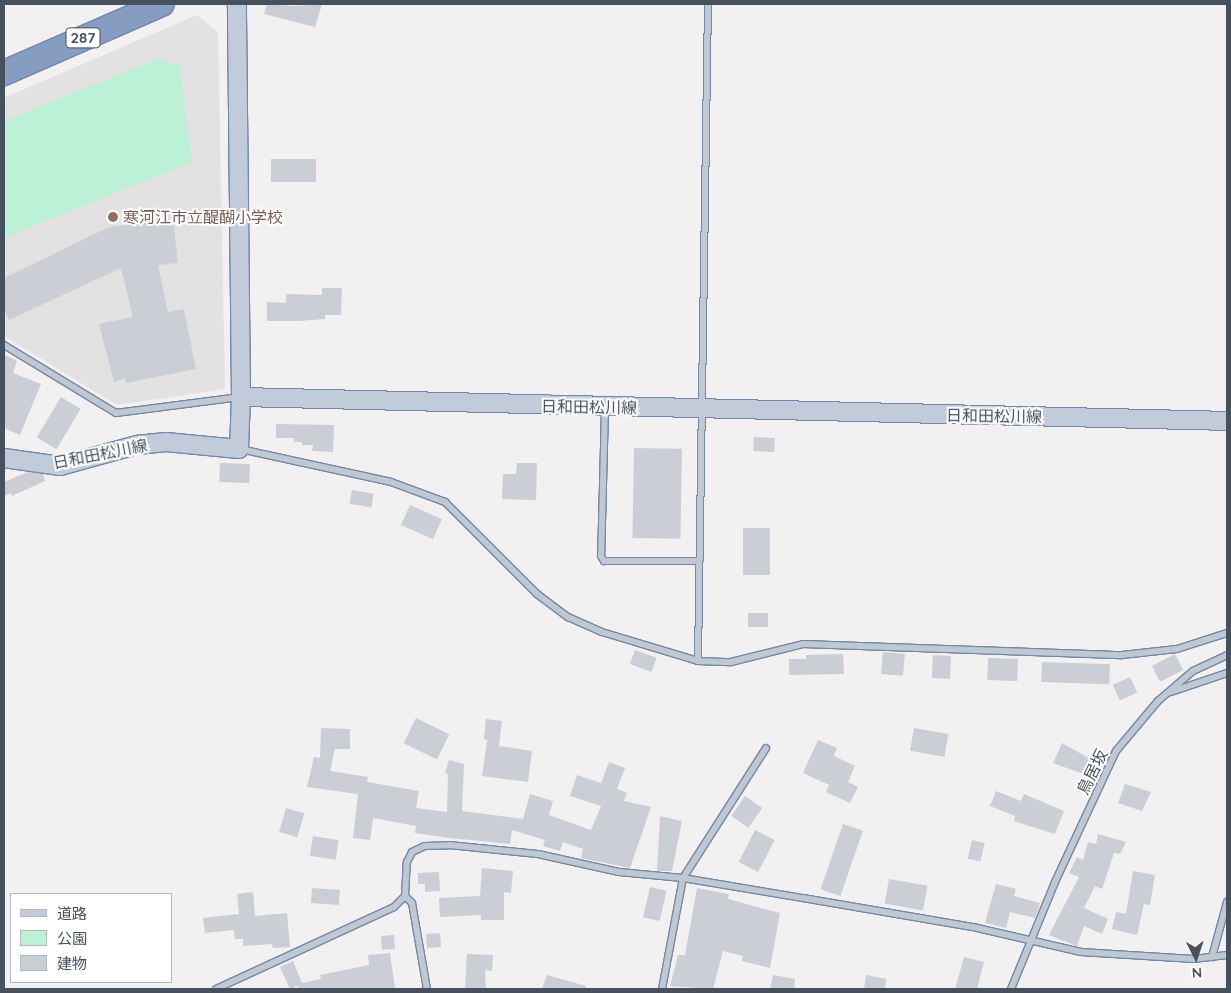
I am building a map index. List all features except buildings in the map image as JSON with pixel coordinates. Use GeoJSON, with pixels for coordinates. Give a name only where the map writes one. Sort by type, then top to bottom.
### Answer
{"type":"FeatureCollection","features":[{"type":"Feature","properties":{"kind":"highway","name":"287"},"geometry":{"type":"LineString","coordinates":[[4,73],[162,4]]}},
{"type":"Feature","properties":{"kind":"main road"},"geometry":{"type":"LineString","coordinates":[[236,4],[241,397],[239,449]]}},
{"type":"Feature","properties":{"kind":"main road","name":"日和田松川線"},"geometry":{"type":"LineString","coordinates":[[241,397],[605,408],[1227,421]]}},
{"type":"Feature","properties":{"kind":"main road","name":"日和田松川線"},"geometry":{"type":"LineString","coordinates":[[9,461],[60,466],[137,446],[166,442],[239,449]]}},
{"type":"Feature","properties":{"kind":"lane"},"geometry":{"type":"LineString","coordinates":[[698,661],[700,409],[708,4]]}},
{"type":"Feature","properties":{"kind":"lane"},"geometry":{"type":"LineString","coordinates":[[4,345],[116,413],[241,397]]}},
{"type":"Feature","properties":{"kind":"lane"},"geometry":{"type":"LineString","coordinates":[[605,408],[601,556],[604,561],[699,562]]}},
{"type":"Feature","properties":{"kind":"lane"},"geometry":{"type":"LineString","coordinates":[[239,449],[391,482],[445,502],[537,594],[568,617],[602,632],[698,661],[731,662],[803,644],[1122,654],[1177,649],[1227,633]]}},
{"type":"Feature","properties":{"kind":"lane","name":"鳥居坂"},"geometry":{"type":"LineString","coordinates":[[1011,989],[1030,940],[1116,751],[1167,693],[1193,670],[1227,655]]}},
{"type":"Feature","properties":{"kind":"lane"},"geometry":{"type":"LineString","coordinates":[[1167,693],[1227,673]]}},
{"type":"Feature","properties":{"kind":"lane"},"geometry":{"type":"LineString","coordinates":[[662,989],[683,878],[766,748]]}},
{"type":"Feature","properties":{"kind":"lane"},"geometry":{"type":"LineString","coordinates":[[428,989],[414,910],[405,896],[407,862],[412,852],[425,846],[492,848],[538,854],[623,873],[683,878],[1030,940],[1081,952],[1147,958],[1227,956]]}},
{"type":"Feature","properties":{"kind":"lane"},"geometry":{"type":"LineString","coordinates":[[216,989],[394,907],[405,896]]}},
{"type":"Feature","properties":{"kind":"lane"},"geometry":{"type":"LineString","coordinates":[[1212,957],[1227,902]]}},
{"type":"Feature","properties":{"kind":"shaded area","name":"寒河江市立醍醐小学校"},"geometry":{"type":"Polygon","coordinates":[[[197,15],[218,32],[225,389],[117,405],[4,336],[4,98],[197,15]]]}},
{"type":"Feature","properties":{"kind":"green space"},"geometry":{"type":"Polygon","coordinates":[[[157,59],[180,66],[192,162],[4,238],[4,121],[157,59]]]}},
{"type":"Feature","properties":{"kind":"place","name":"寒河江市立醍醐小学校"},"geometry":{"type":"Point","coordinates":[113,217]}}]}
